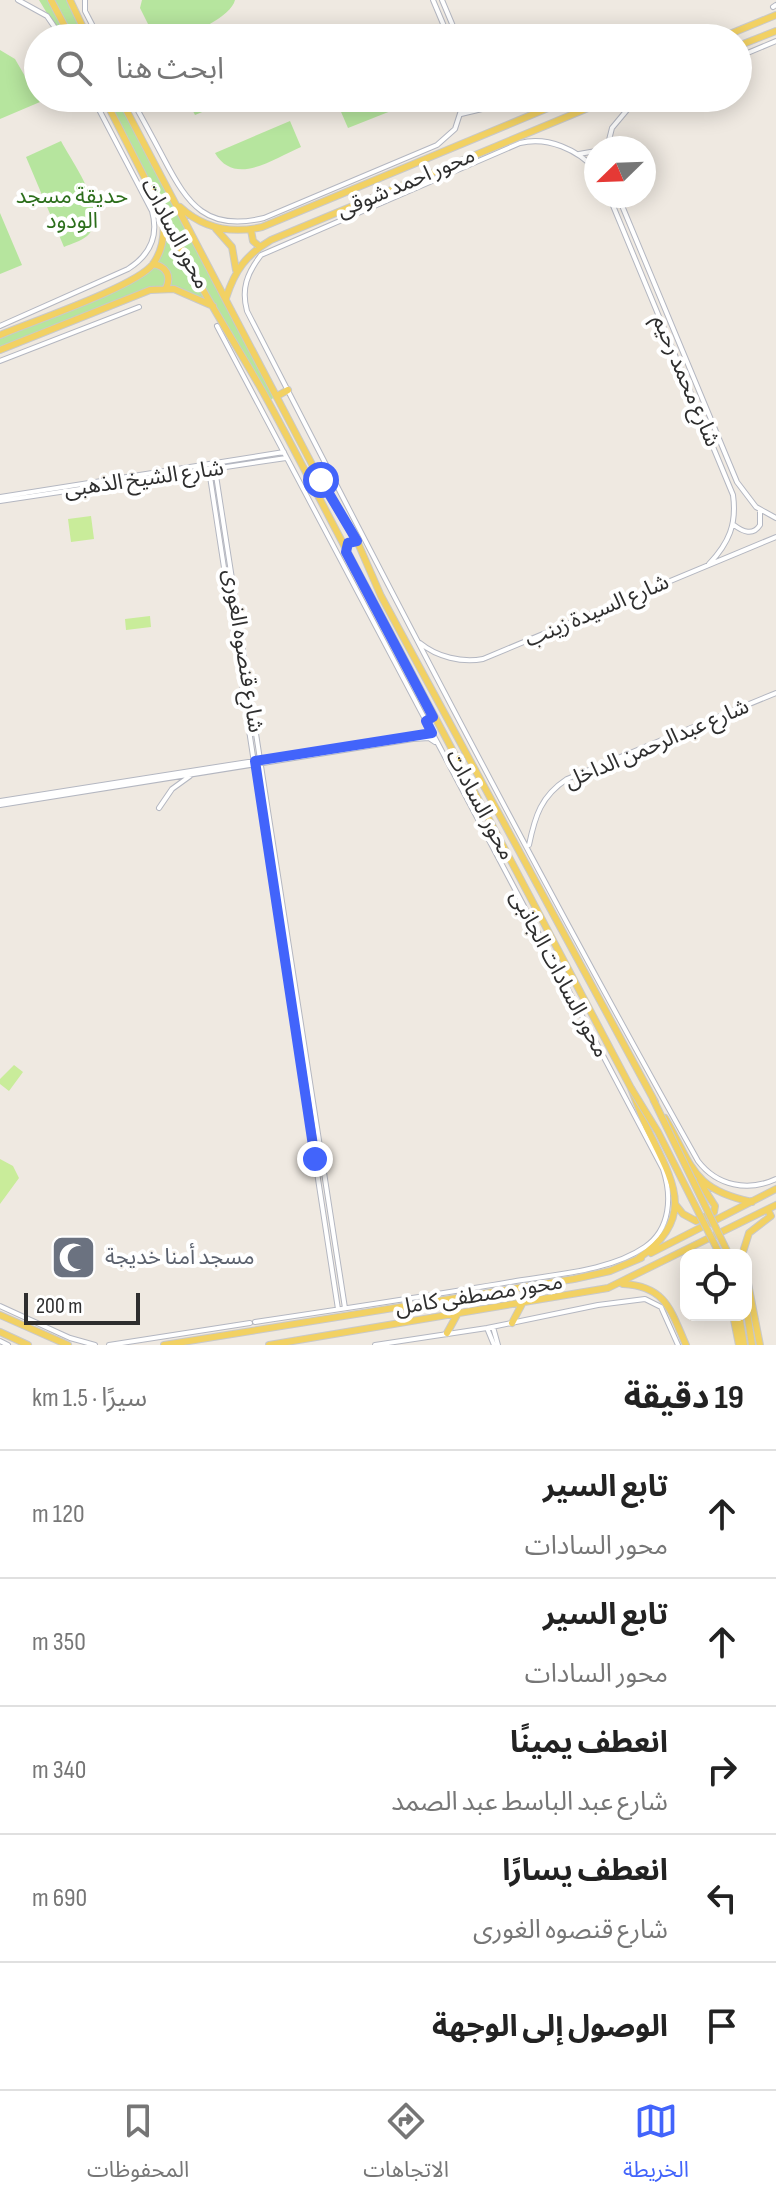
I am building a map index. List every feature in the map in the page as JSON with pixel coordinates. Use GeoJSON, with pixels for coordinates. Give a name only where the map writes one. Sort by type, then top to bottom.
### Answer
{"type":"FeatureCollection","features":[{"type":"Feature","properties":{"kind":"main road"},"geometry":{"type":"LineString","coordinates":[[51,0],[64,24]]}},
{"type":"Feature","properties":{"kind":"main road"},"geometry":{"type":"LineString","coordinates":[[70,0],[81,24]]}},
{"type":"Feature","properties":{"kind":"main road"},"geometry":{"type":"LineString","coordinates":[[748,24],[775,10]]}},
{"type":"Feature","properties":{"kind":"main road"},"geometry":{"type":"LineString","coordinates":[[752,40],[776,31]]}},
{"type":"Feature","properties":{"kind":"main road","name":"محور السادات"},"geometry":{"type":"LineString","coordinates":[[112,112],[163,208],[185,258],[263,392],[631,1088],[646,1127],[671,1175],[675,1204]]}},
{"type":"Feature","properties":{"kind":"main road","name":"محور السادات"},"geometry":{"type":"LineString","coordinates":[[131,112],[327,493],[350,527],[381,596],[653,1099],[697,1176],[720,1193],[752,1202]]}},
{"type":"Feature","properties":{"kind":"main road","name":"محور احمد شوقى"},"geometry":{"type":"LineString","coordinates":[[175,202],[192,217],[216,229],[251,230],[337,192],[541,112]]}},
{"type":"Feature","properties":{"kind":"main road","name":"محور احمد شوقى"},"geometry":{"type":"LineString","coordinates":[[226,298],[236,270],[248,255],[260,247],[581,112]]}},
{"type":"Feature","properties":{"kind":"main road"},"geometry":{"type":"LineString","coordinates":[[427,149],[430,157]]}},
{"type":"Feature","properties":{"kind":"main road"},"geometry":{"type":"LineString","coordinates":[[0,335],[129,281],[153,264],[163,242],[163,208]]}},
{"type":"Feature","properties":{"kind":"main road"},"geometry":{"type":"LineString","coordinates":[[216,229],[232,247],[236,270]]}},
{"type":"Feature","properties":{"kind":"main road"},"geometry":{"type":"LineString","coordinates":[[251,230],[252,238],[260,247]]}},
{"type":"Feature","properties":{"kind":"main road"},"geometry":{"type":"LineString","coordinates":[[153,264],[162,267],[168,274],[166,288]]}},
{"type":"Feature","properties":{"kind":"main road"},"geometry":{"type":"LineString","coordinates":[[0,350],[145,292],[166,288],[188,293],[214,306]]}},
{"type":"Feature","properties":{"kind":"main road"},"geometry":{"type":"LineString","coordinates":[[98,310],[101,321]]}},
{"type":"Feature","properties":{"kind":"main road"},"geometry":{"type":"LineString","coordinates":[[277,396],[288,390]]}},
{"type":"Feature","properties":{"kind":"main road"},"geometry":{"type":"LineString","coordinates":[[255,396],[263,392]]}},
{"type":"Feature","properties":{"kind":"main road"},"geometry":{"type":"LineString","coordinates":[[338,537],[346,535],[350,527]]}},
{"type":"Feature","properties":{"kind":"main road"},"geometry":{"type":"LineString","coordinates":[[346,552],[348,543],[357,541]]}},
{"type":"Feature","properties":{"kind":"main road"},"geometry":{"type":"LineString","coordinates":[[426,721],[433,717]]}},
{"type":"Feature","properties":{"kind":"main road"},"geometry":{"type":"LineString","coordinates":[[467,755],[475,750]]}},
{"type":"Feature","properties":{"kind":"main road"},"geometry":{"type":"LineString","coordinates":[[508,878],[517,874]]}},
{"type":"Feature","properties":{"kind":"main road"},"geometry":{"type":"LineString","coordinates":[[557,923],[566,918]]}},
{"type":"Feature","properties":{"kind":"main road"},"geometry":{"type":"LineString","coordinates":[[560,980],[570,975]]}},
{"type":"Feature","properties":{"kind":"main road"},"geometry":{"type":"LineString","coordinates":[[631,1088],[658,1132],[717,1249]]}},
{"type":"Feature","properties":{"kind":"main road"},"geometry":{"type":"LineString","coordinates":[[653,1099],[726,1249]]}},
{"type":"Feature","properties":{"kind":"main road"},"geometry":{"type":"LineString","coordinates":[[675,1204],[683,1214],[696,1221],[714,1212],[715,1206],[697,1176]]}},
{"type":"Feature","properties":{"kind":"main road","name":"محور مصطفى كامل"},"geometry":{"type":"LineString","coordinates":[[164,1345],[610,1271],[776,1189]]}},
{"type":"Feature","properties":{"kind":"main road"},"geometry":{"type":"LineString","coordinates":[[639,1258],[653,1248],[666,1231],[675,1204]]}},
{"type":"Feature","properties":{"kind":"main road","name":"محور مصطفى كامل"},"geometry":{"type":"LineString","coordinates":[[269,1345],[593,1292],[619,1284],[772,1213],[776,1205]]}},
{"type":"Feature","properties":{"kind":"main road"},"geometry":{"type":"LineString","coordinates":[[744,1249],[749,1233],[772,1213]]}},
{"type":"Feature","properties":{"kind":"main road"},"geometry":{"type":"LineString","coordinates":[[619,1284],[644,1287],[661,1296],[668,1304],[686,1345]]}},
{"type":"Feature","properties":{"kind":"main road"},"geometry":{"type":"LineString","coordinates":[[752,1303],[760,1345]]}},
{"type":"Feature","properties":{"kind":"main road"},"geometry":{"type":"LineString","coordinates":[[512,1323],[522,1304]]}},
{"type":"Feature","properties":{"kind":"main road"},"geometry":{"type":"LineString","coordinates":[[447,1333],[458,1313]]}},
{"type":"Feature","properties":{"kind":"main road"},"geometry":{"type":"LineString","coordinates":[[0,1315],[34,1326],[68,1345]]}},
{"type":"Feature","properties":{"kind":"main road"},"geometry":{"type":"LineString","coordinates":[[326,1319],[325,1328],[331,1334]]}},
{"type":"Feature","properties":{"kind":"main road"},"geometry":{"type":"LineString","coordinates":[[737,1321],[741,1345]]}},
{"type":"Feature","properties":{"kind":"main road"},"geometry":{"type":"LineString","coordinates":[[748,1321],[752,1345]]}},
{"type":"Feature","properties":{"kind":"main road"},"geometry":{"type":"LineString","coordinates":[[303,1323],[312,1328],[311,1338]]}},
{"type":"Feature","properties":{"kind":"main road"},"geometry":{"type":"LineString","coordinates":[[0,1332],[28,1345]]}},
{"type":"Feature","properties":{"kind":"street"},"geometry":{"type":"LineString","coordinates":[[18,0],[47,16],[52,24]]}},
{"type":"Feature","properties":{"kind":"street"},"geometry":{"type":"LineString","coordinates":[[433,0],[443,24]]}},
{"type":"Feature","properties":{"kind":"street"},"geometry":{"type":"LineString","coordinates":[[442,0],[452,24]]}},
{"type":"Feature","properties":{"kind":"street"},"geometry":{"type":"LineString","coordinates":[[85,3],[93,24]]}},
{"type":"Feature","properties":{"kind":"street"},"geometry":{"type":"LineString","coordinates":[[752,51],[776,41]]}},
{"type":"Feature","properties":{"kind":"street"},"geometry":{"type":"LineString","coordinates":[[0,326],[128,269],[150,248],[155,233],[152,211],[100,112]]}},
{"type":"Feature","properties":{"kind":"street"},"geometry":{"type":"LineString","coordinates":[[133,112],[186,198],[204,213],[229,222],[252,221],[337,192],[427,149],[450,135],[461,114],[469,112]]}},
{"type":"Feature","properties":{"kind":"street"},"geometry":{"type":"LineString","coordinates":[[610,136],[624,112]]}},
{"type":"Feature","properties":{"kind":"street"},"geometry":{"type":"LineString","coordinates":[[519,140],[547,142],[573,152],[584,160]]}},
{"type":"Feature","properties":{"kind":"street","name":"محور السادات الجانبى"},"geometry":{"type":"LineString","coordinates":[[519,140],[261,255],[248,274],[244,299],[329,475],[358,523],[475,750],[698,1161],[719,1179],[746,1187],[776,1179]]}},
{"type":"Feature","properties":{"kind":"street"},"geometry":{"type":"LineString","coordinates":[[573,152],[584,152]]}},
{"type":"Feature","properties":{"kind":"street","name":"شارع محمد رحيم"},"geometry":{"type":"LineString","coordinates":[[614,208],[733,495],[734,525]]}},
{"type":"Feature","properties":{"kind":"street","name":"شارع محمد رحيم"},"geometry":{"type":"LineString","coordinates":[[623,208],[740,488],[760,510],[776,518]]}},
{"type":"Feature","properties":{"kind":"street"},"geometry":{"type":"LineString","coordinates":[[647,288],[654,285]]}},
{"type":"Feature","properties":{"kind":"street"},"geometry":{"type":"LineString","coordinates":[[0,361],[139,307]]}},
{"type":"Feature","properties":{"kind":"street","name":"محور السادات الجانبى"},"geometry":{"type":"LineString","coordinates":[[109,1345],[542,1277],[606,1263],[642,1249],[655,1237],[667,1213],[668,1185],[663,1169],[560,980],[217,326]]}},
{"type":"Feature","properties":{"kind":"street"},"geometry":{"type":"LineString","coordinates":[[686,380],[693,377]]}},
{"type":"Feature","properties":{"kind":"street","name":"شارع الشيخ الذهبى"},"geometry":{"type":"LineString","coordinates":[[0,499],[284,452]]}},
{"type":"Feature","properties":{"kind":"street","name":"شارع الشيخ الذهبى"},"geometry":{"type":"LineString","coordinates":[[0,499],[287,458]]}},
{"type":"Feature","properties":{"kind":"street","name":"شارع قنصوه الغورى"},"geometry":{"type":"LineString","coordinates":[[212,469],[345,1308]]}},
{"type":"Feature","properties":{"kind":"street"},"geometry":{"type":"LineString","coordinates":[[709,564],[720,552],[734,525],[746,532],[760,525],[760,510]]}},
{"type":"Feature","properties":{"kind":"street","name":"شارع السيدة زينب"},"geometry":{"type":"LineString","coordinates":[[418,641],[447,657],[473,661],[483,659],[776,537]]}},
{"type":"Feature","properties":{"kind":"street","name":"شارع عبدالرحمن الداخل"},"geometry":{"type":"LineString","coordinates":[[528,847],[540,805],[549,793],[567,779],[776,693]]}},
{"type":"Feature","properties":{"kind":"street"},"geometry":{"type":"LineString","coordinates":[[0,803],[432,733]]}},
{"type":"Feature","properties":{"kind":"street"},"geometry":{"type":"LineString","coordinates":[[0,803],[421,738],[429,738],[438,745]]}},
{"type":"Feature","properties":{"kind":"street"},"geometry":{"type":"LineString","coordinates":[[159,808],[172,789],[192,775]]}},
{"type":"Feature","properties":{"kind":"street","name":"شارع قنصوه الغورى"},"geometry":{"type":"LineString","coordinates":[[287,947],[338,1309]]}},
{"type":"Feature","properties":{"kind":"street"},"geometry":{"type":"LineString","coordinates":[[375,1345],[641,1299],[654,1301],[663,1310],[678,1345]]}},
{"type":"Feature","properties":{"kind":"street"},"geometry":{"type":"LineString","coordinates":[[0,1306],[34,1326],[95,1345]]}},
{"type":"Feature","properties":{"kind":"street"},"geometry":{"type":"LineString","coordinates":[[490,1327],[496,1345]]}},
{"type":"Feature","properties":{"kind":"street"},"geometry":{"type":"LineString","coordinates":[[0,1341],[8,1345]]}},
{"type":"Feature","properties":{"kind":"green space"},"geometry":{"type":"Polygon","coordinates":[[[39,0],[70,0],[82,24],[54,24],[39,0]]]}},
{"type":"Feature","properties":{"kind":"green space"},"geometry":{"type":"Polygon","coordinates":[[[142,0],[235,0],[226,13],[210,24],[148,24],[140,8],[142,0]]]}},
{"type":"Feature","properties":{"kind":"green space"},"geometry":{"type":"Polygon","coordinates":[[[0,50],[15,59],[24,74],[24,109],[0,119],[0,50]]]}},
{"type":"Feature","properties":{"kind":"green space"},"geometry":{"type":"Polygon","coordinates":[[[112,112],[127,112],[277,396],[268,401],[214,306],[174,289],[150,290],[0,350],[0,335],[116,287],[150,267],[161,247],[163,208],[112,112]]]}},
{"type":"Feature","properties":{"kind":"green space"},"geometry":{"type":"Polygon","coordinates":[[[341,112],[388,112],[348,128],[341,112]]]}},
{"type":"Feature","properties":{"kind":"green space"},"geometry":{"type":"Polygon","coordinates":[[[290,121],[301,147],[267,163],[244,169],[233,168],[223,163],[215,153],[290,121]]]}},
{"type":"Feature","properties":{"kind":"green space","name":"حديقة مسجد الودود"},"geometry":{"type":"Polygon","coordinates":[[[61,141],[88,189],[95,215],[93,227],[87,236],[64,247],[26,157],[61,141]]]}},
{"type":"Feature","properties":{"kind":"green space"},"geometry":{"type":"Polygon","coordinates":[[[0,213],[22,265],[0,274],[0,213]]]}},
{"type":"Feature","properties":{"kind":"green space"},"geometry":{"type":"Polygon","coordinates":[[[91,516],[94,539],[71,542],[68,519],[91,516]]]}},
{"type":"Feature","properties":{"kind":"green space"},"geometry":{"type":"Polygon","coordinates":[[[150,616],[151,627],[126,630],[125,619],[150,616]]]}},
{"type":"Feature","properties":{"kind":"green space"},"geometry":{"type":"Polygon","coordinates":[[[14,1065],[23,1072],[9,1091],[0,1084],[0,1079],[14,1065]]]}},
{"type":"Feature","properties":{"kind":"green space"},"geometry":{"type":"Polygon","coordinates":[[[0,1159],[13,1166],[19,1178],[0,1204],[0,1159]]]}},
{"type":"Feature","properties":{"kind":"place","name":"مسجد أمنا خديجة"},"geometry":{"type":"Point","coordinates":[74,1257]}},
{"type":"Feature","properties":{"kind":"route"},"geometry":{"type":"LineString","coordinates":[[315,1159],[255,761],[432,733],[426,721],[433,717],[346,552],[348,543],[357,541],[321,480]]}}]}
